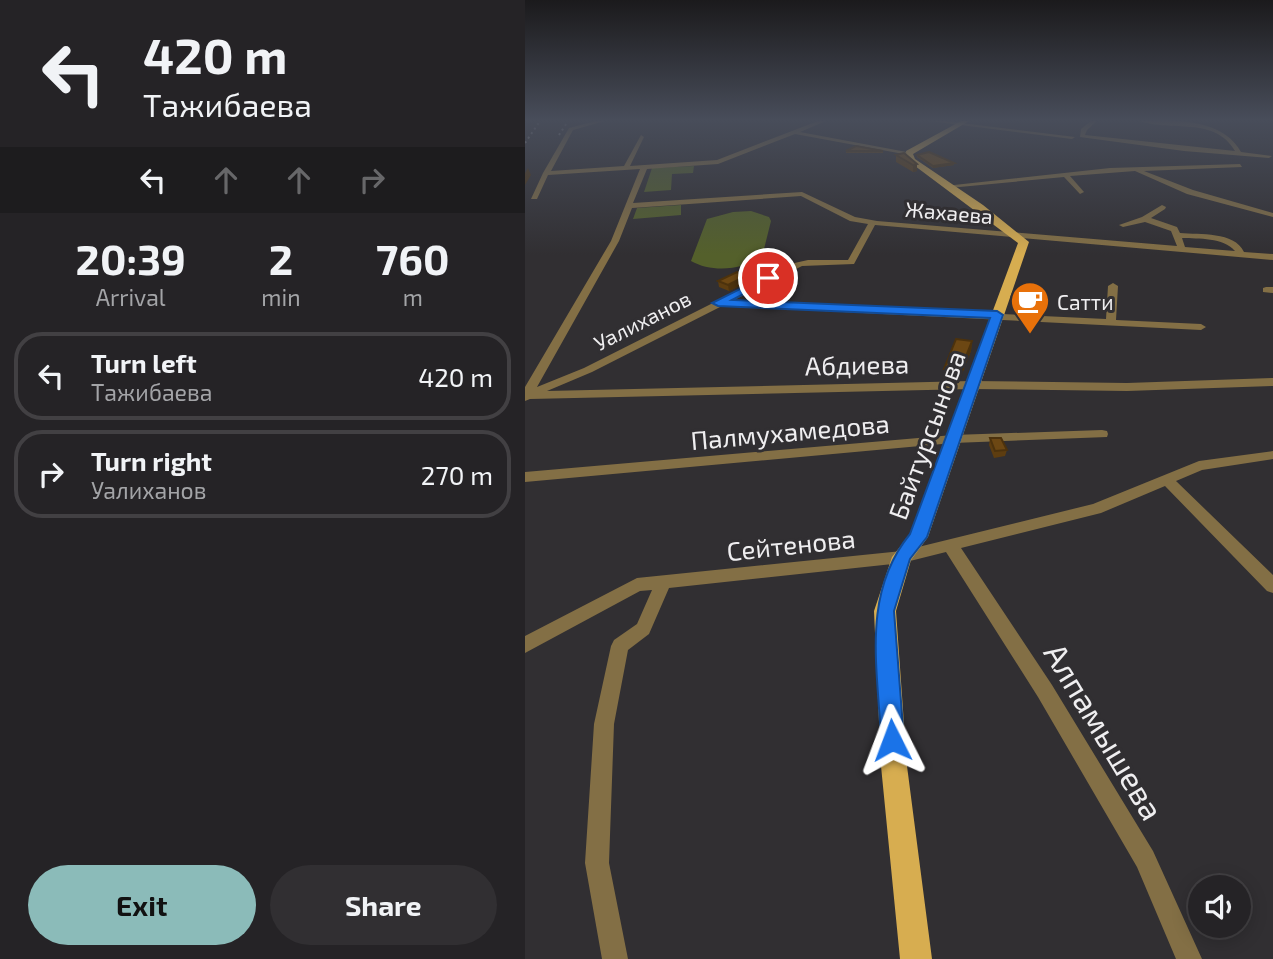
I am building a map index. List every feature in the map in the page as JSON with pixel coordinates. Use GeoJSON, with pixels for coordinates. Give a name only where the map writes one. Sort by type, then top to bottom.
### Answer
{"type":"FeatureCollection","features":[{"type":"Feature","properties":{"kind":"main road"},"geometry":{"type":"LineString","coordinates":[[919,166],[1020,236]]}},
{"type":"Feature","properties":{"kind":"main road","name":"Байтурсынова"},"geometry":{"type":"LineString","coordinates":[[916,959],[894,766],[885,611],[902,557],[918,537],[1024,242],[1020,236]]}},
{"type":"Feature","properties":{"kind":"street"},"geometry":{"type":"LineString","coordinates":[[534,197],[550,166]]}},
{"type":"Feature","properties":{"kind":"street"},"geometry":{"type":"LineString","coordinates":[[546,173],[662,166]]}},
{"type":"Feature","properties":{"kind":"street"},"geometry":{"type":"LineString","coordinates":[[949,186],[1133,169],[1240,166]]}},
{"type":"Feature","properties":{"kind":"street"},"geometry":{"type":"LineString","coordinates":[[526,396],[615,241],[644,167]]}},
{"type":"Feature","properties":{"kind":"street"},"geometry":{"type":"LineString","coordinates":[[1133,169],[1190,192],[1273,215]]}},
{"type":"Feature","properties":{"kind":"street"},"geometry":{"type":"LineString","coordinates":[[1065,174],[1080,192]]}},
{"type":"Feature","properties":{"kind":"street","name":"Жахаева"},"geometry":{"type":"LineString","coordinates":[[629,206],[802,194],[853,219],[872,223],[1273,257]]}},
{"type":"Feature","properties":{"kind":"street"},"geometry":{"type":"LineString","coordinates":[[1123,225],[1145,219],[1162,207]]}},
{"type":"Feature","properties":{"kind":"street"},"geometry":{"type":"LineString","coordinates":[[1145,219],[1174,229],[1182,249]]}},
{"type":"Feature","properties":{"kind":"street","name":"Уалиханов"},"geometry":{"type":"LineString","coordinates":[[526,396],[588,370],[805,261],[841,264],[851,261],[872,223]]}},
{"type":"Feature","properties":{"kind":"street"},"geometry":{"type":"LineString","coordinates":[[1176,235],[1233,242],[1241,254]]}},
{"type":"Feature","properties":{"kind":"street"},"geometry":{"type":"LineString","coordinates":[[1111,320],[1113,286]]}},
{"type":"Feature","properties":{"kind":"street"},"geometry":{"type":"LineString","coordinates":[[718,303],[1111,320],[1201,327]]}},
{"type":"Feature","properties":{"kind":"street","name":"Абдиева"},"geometry":{"type":"LineString","coordinates":[[526,396],[971,385],[1127,387],[1273,382]]}},
{"type":"Feature","properties":{"kind":"street","name":"Палмухамедова"},"geometry":{"type":"LineString","coordinates":[[525,477],[953,439],[1102,434]]}},
{"type":"Feature","properties":{"kind":"street","name":"Сейтенова"},"geometry":{"type":"LineString","coordinates":[[525,645],[637,585],[902,557],[1096,509],[1199,466],[1273,455]]}},
{"type":"Feature","properties":{"kind":"street"},"geometry":{"type":"LineString","coordinates":[[1167,480],[1273,586]]}},
{"type":"Feature","properties":{"kind":"street","name":"Алпамышева"},"geometry":{"type":"LineString","coordinates":[[950,545],[1045,691],[1145,859],[1189,959]]}},
{"type":"Feature","properties":{"kind":"street"},"geometry":{"type":"LineString","coordinates":[[615,959],[597,863],[604,724],[620,646],[643,629],[664,582]]}},
{"type":"Feature","properties":{"kind":"green space"},"geometry":{"type":"Polygon","coordinates":[[[694,166],[693,173],[672,174],[671,190],[644,192],[652,168],[694,166]]]}},
{"type":"Feature","properties":{"kind":"green space"},"geometry":{"type":"Polygon","coordinates":[[[681,205],[681,215],[633,219],[637,208],[681,205]]]}},
{"type":"Feature","properties":{"kind":"green space"},"geometry":{"type":"Polygon","coordinates":[[[751,211],[769,217],[771,221],[762,257],[745,265],[727,268],[708,267],[691,261],[707,219],[733,212],[751,211]]]}},
{"type":"Feature","properties":{"kind":"building"},"geometry":{"type":"Polygon","coordinates":[[[737,272],[746,276],[728,285],[718,281],[737,272]]]}},
{"type":"Feature","properties":{"kind":"building"},"geometry":{"type":"Polygon","coordinates":[[[956,339],[972,341],[961,369],[944,369],[956,339]]]}},
{"type":"Feature","properties":{"kind":"building"},"geometry":{"type":"Polygon","coordinates":[[[990,438],[1001,438],[1007,450],[995,451],[990,438]]]}},
{"type":"Feature","properties":{"kind":"place","name":"Сатти"},"geometry":{"type":"Point","coordinates":[1030,335]}},
{"type":"Feature","properties":{"kind":"route"},"geometry":{"type":"LineString","coordinates":[[768,278],[718,303],[997,315],[918,537],[902,557],[885,611],[892,740]]}}]}
